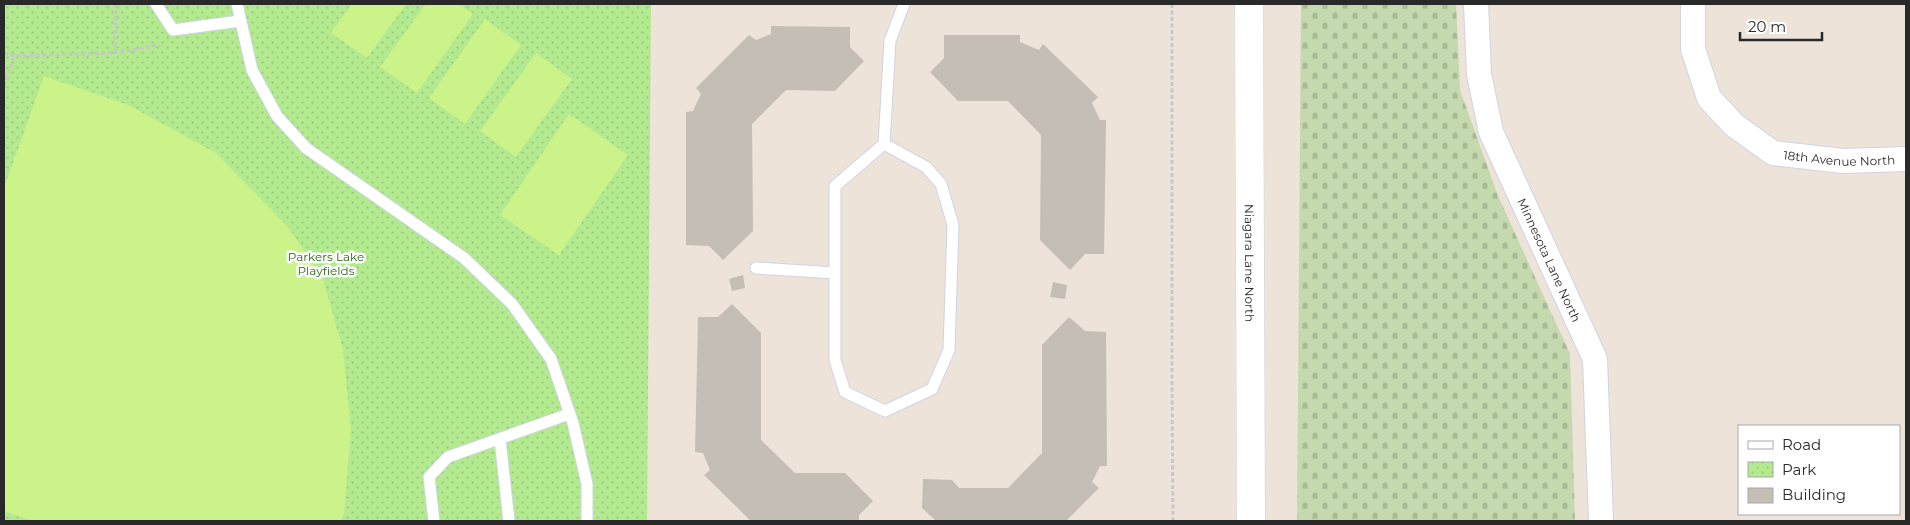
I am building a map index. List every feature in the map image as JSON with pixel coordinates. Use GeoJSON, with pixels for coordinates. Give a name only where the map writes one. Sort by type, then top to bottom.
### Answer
{"type":"FeatureCollection","features":[{"type":"Feature","properties":{"kind":"street","name":"Niagara Lane North"},"geometry":{"type":"LineString","coordinates":[[1249,4],[1251,521]]}},
{"type":"Feature","properties":{"kind":"street","name":"Minnesota Lane North"},"geometry":{"type":"LineString","coordinates":[[1476,4],[1479,74],[1491,132],[1595,360],[1601,521]]}},
{"type":"Feature","properties":{"kind":"street","name":"18th Avenue North"},"geometry":{"type":"LineString","coordinates":[[1693,4],[1693,49],[1709,98],[1734,126],[1773,153],[1843,161],[1906,159]]}},
{"type":"Feature","properties":{"kind":"lane"},"geometry":{"type":"LineString","coordinates":[[156,4],[173,30],[240,21]]}},
{"type":"Feature","properties":{"kind":"lane"},"geometry":{"type":"LineString","coordinates":[[237,4],[252,70],[277,116],[306,148],[464,258],[512,304],[551,360],[569,414],[587,484],[587,521]]}},
{"type":"Feature","properties":{"kind":"lane"},"geometry":{"type":"LineString","coordinates":[[884,144],[926,167],[941,184],[953,225],[949,350],[932,389],[885,411],[845,392],[835,360],[835,186],[884,144],[890,41],[904,4]]}},
{"type":"Feature","properties":{"kind":"lane"},"geometry":{"type":"LineString","coordinates":[[756,268],[835,273]]}},
{"type":"Feature","properties":{"kind":"lane"},"geometry":{"type":"LineString","coordinates":[[434,521],[429,477],[448,457],[569,414]]}},
{"type":"Feature","properties":{"kind":"lane"},"geometry":{"type":"LineString","coordinates":[[500,438],[509,521]]}},
{"type":"Feature","properties":{"kind":"path"},"geometry":{"type":"LineString","coordinates":[[115,53],[116,4]]}},
{"type":"Feature","properties":{"kind":"path"},"geometry":{"type":"LineString","coordinates":[[1172,4],[1173,521]]}},
{"type":"Feature","properties":{"kind":"path"},"geometry":{"type":"LineString","coordinates":[[4,53],[14,56],[115,53],[164,45]]}},
{"type":"Feature","properties":{"kind":"path"},"geometry":{"type":"LineString","coordinates":[[4,86],[14,56]]}},
{"type":"Feature","properties":{"kind":"green space","name":"Parkers Lake Playfields"},"geometry":{"type":"Polygon","coordinates":[[[4,4],[651,4],[647,521],[4,521],[4,4]]]}},
{"type":"Feature","properties":{"kind":"green space"},"geometry":{"type":"Polygon","coordinates":[[[352,4],[406,4],[367,58],[331,33],[352,4]]]}},
{"type":"Feature","properties":{"kind":"green space"},"geometry":{"type":"Polygon","coordinates":[[[426,4],[458,4],[473,14],[417,93],[380,67],[426,4]]]}},
{"type":"Feature","properties":{"kind":"green space"},"geometry":{"type":"Polygon","coordinates":[[[1301,4],[1456,4],[1460,90],[1498,196],[1570,354],[1575,521],[1297,521],[1301,4]]]}},
{"type":"Feature","properties":{"kind":"green space"},"geometry":{"type":"Polygon","coordinates":[[[485,19],[521,45],[465,124],[429,98],[485,19]]]}},
{"type":"Feature","properties":{"kind":"green space"},"geometry":{"type":"Polygon","coordinates":[[[536,53],[572,79],[516,157],[480,131],[536,53]]]}},
{"type":"Feature","properties":{"kind":"green space"},"geometry":{"type":"Polygon","coordinates":[[[44,76],[128,105],[216,153],[288,227],[323,279],[343,350],[351,430],[344,513],[341,521],[32,521],[4,511],[4,188],[44,76]]]}},
{"type":"Feature","properties":{"kind":"green space"},"geometry":{"type":"Polygon","coordinates":[[[569,114],[628,155],[559,255],[500,215],[569,114]]]}},
{"type":"Feature","properties":{"kind":"building"},"geometry":{"type":"Polygon","coordinates":[[[771,26],[850,27],[850,47],[864,61],[835,91],[786,90],[752,124],[753,231],[723,260],[709,246],[686,245],[686,112],[693,111],[701,94],[696,88],[749,35],[756,40],[771,34],[771,26]]]}},
{"type":"Feature","properties":{"kind":"building"},"geometry":{"type":"Polygon","coordinates":[[[944,35],[1020,35],[1020,42],[1039,50],[1043,44],[1098,97],[1092,103],[1100,120],[1106,120],[1104,254],[1085,254],[1070,270],[1040,240],[1041,135],[1008,101],[958,101],[930,72],[944,58],[944,35]]]}},
{"type":"Feature","properties":{"kind":"building"},"geometry":{"type":"Polygon","coordinates":[[[743,275],[745,288],[732,291],[729,279],[743,275]]]}},
{"type":"Feature","properties":{"kind":"building"},"geometry":{"type":"Polygon","coordinates":[[[1053,282],[1067,285],[1065,299],[1050,297],[1053,282]]]}},
{"type":"Feature","properties":{"kind":"building"},"geometry":{"type":"Polygon","coordinates":[[[732,304],[761,333],[761,440],[795,473],[845,473],[873,501],[859,515],[859,521],[751,521],[704,475],[710,470],[703,453],[695,452],[698,317],[718,317],[732,304]]]}},
{"type":"Feature","properties":{"kind":"building"},"geometry":{"type":"Polygon","coordinates":[[[1069,317],[1085,331],[1106,332],[1107,466],[1100,466],[1092,482],[1099,488],[1066,521],[936,521],[922,508],[923,479],[952,480],[959,488],[1008,488],[1042,453],[1042,345],[1069,317]]]}}]}
